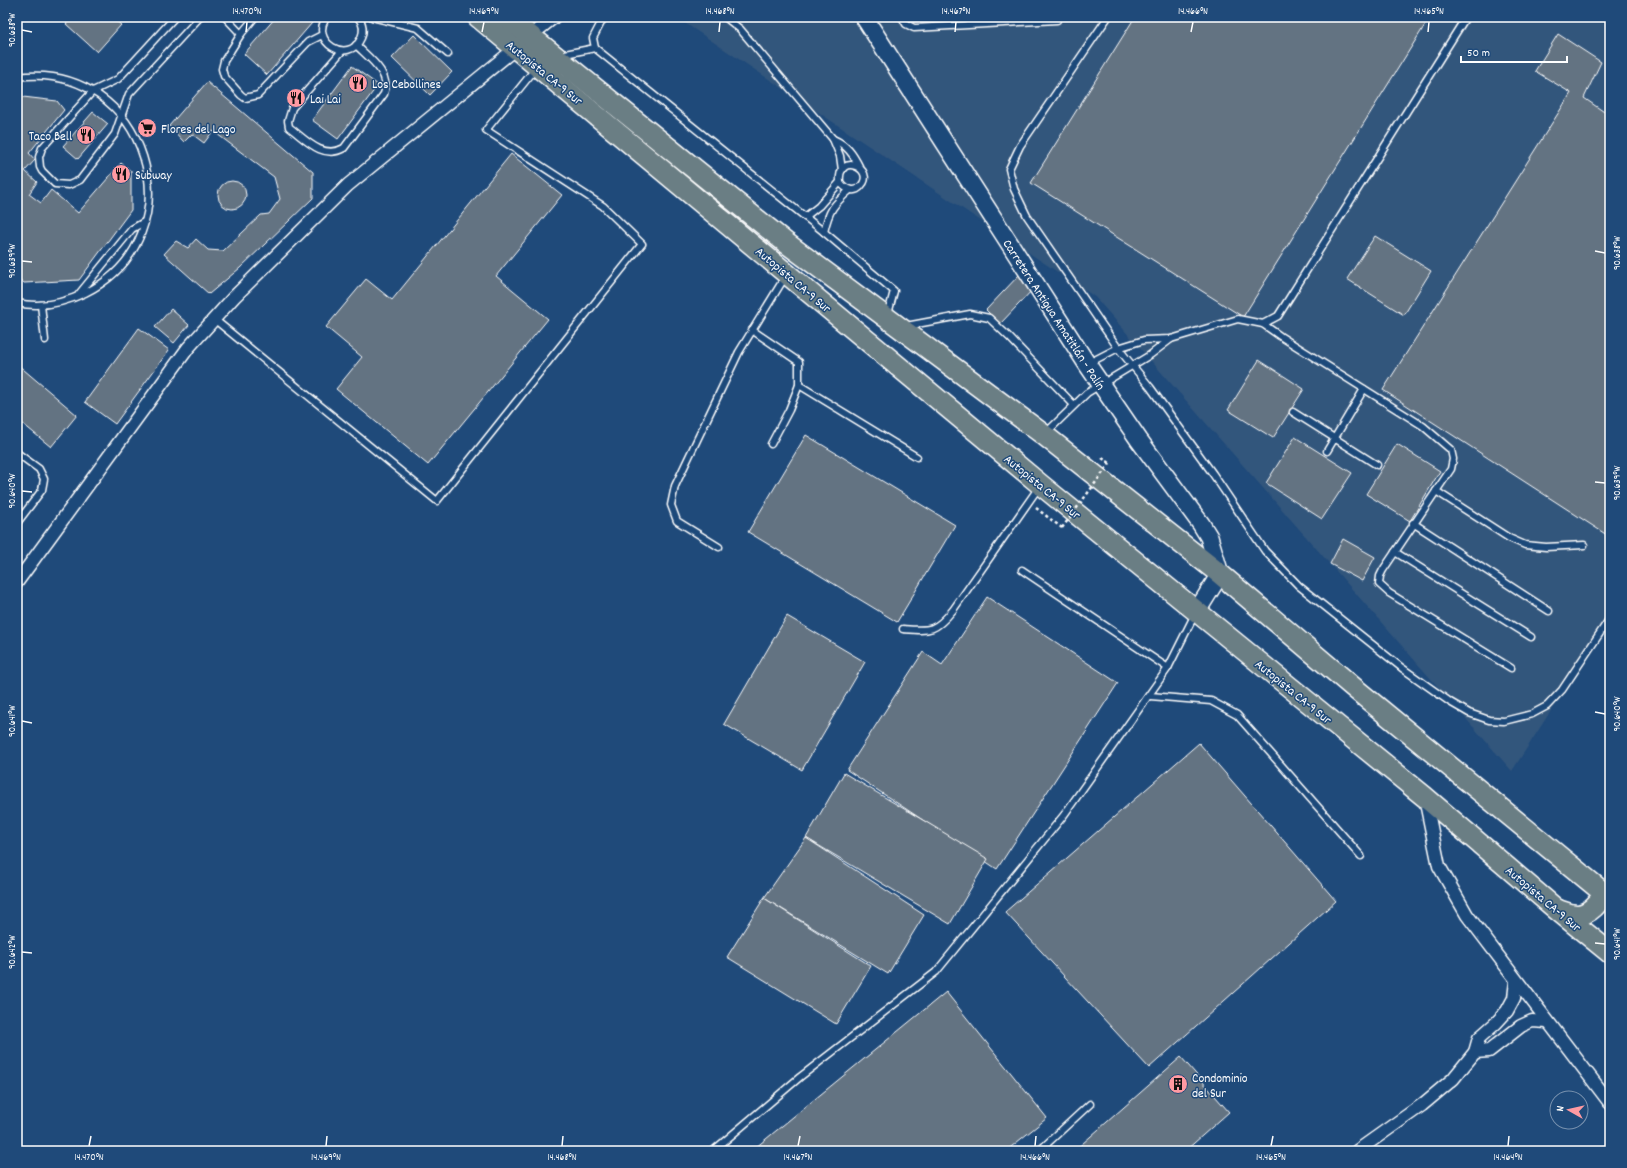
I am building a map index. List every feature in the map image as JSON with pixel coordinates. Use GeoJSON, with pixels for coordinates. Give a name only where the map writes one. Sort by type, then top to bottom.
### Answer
{"type":"FeatureCollection","features":[{"type":"Feature","properties":{"kind":"highway","name":"Autopista CA-9 Sur"},"geometry":{"type":"LineString","coordinates":[[478,17],[523,42],[546,61],[787,274],[1041,485],[1425,796],[1556,910],[1610,953]]}},
{"type":"Feature","properties":{"kind":"highway","name":"Autopista CA-9 Sur"},"geometry":{"type":"LineString","coordinates":[[507,17],[523,42]]}},
{"type":"Feature","properties":{"kind":"highway","name":"Autopista CA-9 Sur"},"geometry":{"type":"LineString","coordinates":[[546,61],[785,242],[1044,435],[1220,574],[1353,687],[1608,893]]}},
{"type":"Feature","properties":{"kind":"highway"},"geometry":{"type":"LineString","coordinates":[[1556,910],[1576,916],[1594,906],[1608,893]]}},
{"type":"Feature","properties":{"kind":"main road","name":"Carretera Antigua Amatitlán - Palín"},"geometry":{"type":"LineString","coordinates":[[864,17],[1087,364],[1209,537],[1220,574]]}},
{"type":"Feature","properties":{"kind":"main road"},"geometry":{"type":"LineString","coordinates":[[1197,611],[1220,574]]}},
{"type":"Feature","properties":{"kind":"street"},"geometry":{"type":"LineString","coordinates":[[17,582],[188,348],[234,296],[348,185],[554,17]]}},
{"type":"Feature","properties":{"kind":"street"},"geometry":{"type":"LineString","coordinates":[[1425,796],[1439,866],[1467,915],[1610,1103]]}},
{"type":"Feature","properties":{"kind":"street"},"geometry":{"type":"LineString","coordinates":[[1357,1151],[1427,1101],[1453,1079],[1475,1052],[1479,1038],[1507,1011],[1514,998],[1516,981]]}},
{"type":"Feature","properties":{"kind":"street"},"geometry":{"type":"LineString","coordinates":[[1475,1052],[1488,1051],[1521,1026],[1532,1021],[1547,1022]]}},
{"type":"Feature","properties":{"kind":"lane"},"geometry":{"type":"LineString","coordinates":[[175,17],[118,79],[93,91],[69,116],[40,152],[39,161],[42,171],[55,184],[69,185],[80,180],[115,134],[129,94],[200,17]]}},
{"type":"Feature","properties":{"kind":"lane"},"geometry":{"type":"LineString","coordinates":[[225,17],[241,34]]}},
{"type":"Feature","properties":{"kind":"lane"},"geometry":{"type":"LineString","coordinates":[[255,17],[241,34],[224,61],[222,69],[224,76],[245,98],[258,95],[308,42],[322,35]]}},
{"type":"Feature","properties":{"kind":"lane"},"geometry":{"type":"LineString","coordinates":[[327,17],[322,27],[322,35],[330,46],[342,50],[350,49],[356,45],[362,35],[362,18]]}},
{"type":"Feature","properties":{"kind":"lane"},"geometry":{"type":"LineString","coordinates":[[372,17],[418,28],[448,54]]}},
{"type":"Feature","properties":{"kind":"lane"},"geometry":{"type":"LineString","coordinates":[[725,17],[740,29],[833,139],[840,156],[842,170],[840,182],[844,188],[850,190],[862,186],[864,173],[854,155],[842,143],[833,139]]}},
{"type":"Feature","properties":{"kind":"lane"},"geometry":{"type":"LineString","coordinates":[[902,17],[906,24],[914,28],[1057,20],[1056,17]]}},
{"type":"Feature","properties":{"kind":"lane"},"geometry":{"type":"LineString","coordinates":[[1108,17],[1020,146],[1009,169],[1014,189],[1028,216],[1118,348],[1150,387],[1213,474],[1265,551],[1299,586],[1402,668],[1450,702],[1469,713],[1488,720],[1504,721],[1532,714],[1547,706],[1562,690],[1610,618]]}},
{"type":"Feature","properties":{"kind":"lane"},"geometry":{"type":"LineString","coordinates":[[1263,324],[1278,316],[1466,17]]}},
{"type":"Feature","properties":{"kind":"lane"},"geometry":{"type":"LineString","coordinates":[[602,19],[593,38],[595,48],[824,232],[894,291],[893,322],[970,314],[989,318],[1074,405]]}},
{"type":"Feature","properties":{"kind":"lane"},"geometry":{"type":"LineString","coordinates":[[342,50],[292,108],[288,121],[289,127],[320,151],[334,152],[344,148],[387,88],[384,74],[356,45]]}},
{"type":"Feature","properties":{"kind":"lane"},"geometry":{"type":"LineString","coordinates":[[214,319],[437,500],[642,244],[603,206],[486,130],[546,61],[595,48]]}},
{"type":"Feature","properties":{"kind":"lane"},"geometry":{"type":"LineString","coordinates":[[17,77],[30,75],[52,76],[74,82],[93,91],[108,102],[121,114],[132,129],[146,162],[149,181],[149,199],[144,222],[132,251],[121,266],[93,289],[76,297],[41,305],[17,303]]}},
{"type":"Feature","properties":{"kind":"lane"},"geometry":{"type":"LineString","coordinates":[[842,170],[847,166],[854,165],[860,168]]}},
{"type":"Feature","properties":{"kind":"lane"},"geometry":{"type":"LineString","coordinates":[[805,217],[819,206],[840,182]]}},
{"type":"Feature","properties":{"kind":"lane"},"geometry":{"type":"LineString","coordinates":[[824,232],[827,218],[834,205],[850,190]]}},
{"type":"Feature","properties":{"kind":"lane"},"geometry":{"type":"LineString","coordinates":[[76,297],[132,229],[144,222]]}},
{"type":"Feature","properties":{"kind":"lane"},"geometry":{"type":"LineString","coordinates":[[719,547],[677,521],[672,505],[675,486],[739,352],[787,274]]}},
{"type":"Feature","properties":{"kind":"lane"},"geometry":{"type":"LineString","coordinates":[[41,305],[45,340]]}},
{"type":"Feature","properties":{"kind":"lane"},"geometry":{"type":"LineString","coordinates":[[1087,364],[1118,348],[1144,340],[1171,339],[1238,319],[1263,324],[1423,426],[1451,450],[1453,459],[1451,469],[1413,523],[1383,570],[1379,584],[1385,590],[1512,668]]}},
{"type":"Feature","properties":{"kind":"lane"},"geometry":{"type":"LineString","coordinates":[[752,330],[799,362],[799,385],[789,410],[771,444]]}},
{"type":"Feature","properties":{"kind":"lane"},"geometry":{"type":"LineString","coordinates":[[1044,435],[1087,393],[1132,366],[1171,339]]}},
{"type":"Feature","properties":{"kind":"lane"},"geometry":{"type":"LineString","coordinates":[[799,385],[917,457]]}},
{"type":"Feature","properties":{"kind":"lane"},"geometry":{"type":"LineString","coordinates":[[1327,451],[1364,389]]}},
{"type":"Feature","properties":{"kind":"lane"},"geometry":{"type":"LineString","coordinates":[[1293,412],[1377,465]]}},
{"type":"Feature","properties":{"kind":"lane"},"geometry":{"type":"LineString","coordinates":[[17,453],[39,470],[44,479],[42,490],[17,523]]}},
{"type":"Feature","properties":{"kind":"lane"},"geometry":{"type":"LineString","coordinates":[[903,629],[932,629],[943,623],[1041,485]]}},
{"type":"Feature","properties":{"kind":"lane"},"geometry":{"type":"LineString","coordinates":[[1436,491],[1509,538],[1525,544],[1546,547],[1584,546]]}},
{"type":"Feature","properties":{"kind":"lane"},"geometry":{"type":"LineString","coordinates":[[1413,523],[1549,611]]}},
{"type":"Feature","properties":{"kind":"lane"},"geometry":{"type":"LineString","coordinates":[[1395,552],[1531,638]]}},
{"type":"Feature","properties":{"kind":"lane"},"geometry":{"type":"LineString","coordinates":[[1022,570],[1168,668]]}},
{"type":"Feature","properties":{"kind":"lane"},"geometry":{"type":"LineString","coordinates":[[713,1151],[800,1077],[936,972],[1064,815],[1150,696],[1168,668],[1197,611]]}},
{"type":"Feature","properties":{"kind":"lane"},"geometry":{"type":"LineString","coordinates":[[1150,696],[1211,701],[1237,716],[1361,856]]}},
{"type":"Feature","properties":{"kind":"lane"},"geometry":{"type":"LineString","coordinates":[[1039,1151],[1090,1104]]}},
{"type":"Feature","properties":{"kind":"path"},"geometry":{"type":"LineString","coordinates":[[1034,506],[1062,528],[1110,463]]}},
{"type":"Feature","properties":{"kind":"shaded area"},"geometry":{"type":"Polygon","coordinates":[[[676,17],[1610,17],[1610,619],[1512,771],[1095,297],[676,17]]]}},
{"type":"Feature","properties":{"kind":"building"},"geometry":{"type":"Polygon","coordinates":[[[72,17],[112,17],[121,25],[97,52],[66,24],[72,17]]]}},
{"type":"Feature","properties":{"kind":"building"},"geometry":{"type":"Polygon","coordinates":[[[276,17],[305,17],[312,23],[267,75],[244,54],[276,17]]]}},
{"type":"Feature","properties":{"kind":"building"},"geometry":{"type":"Polygon","coordinates":[[[912,17],[942,17],[913,22],[912,17]]]}},
{"type":"Feature","properties":{"kind":"building"},"geometry":{"type":"Polygon","coordinates":[[[1135,17],[1430,17],[1243,317],[1031,183],[1135,17]]]}},
{"type":"Feature","properties":{"kind":"building"},"geometry":{"type":"Polygon","coordinates":[[[1558,34],[1601,62],[1584,98],[1610,116],[1610,537],[1383,390],[1571,93],[1535,71],[1558,34]]]}},
{"type":"Feature","properties":{"kind":"building"},"geometry":{"type":"Polygon","coordinates":[[[414,35],[452,72],[430,95],[392,58],[414,35]]]}},
{"type":"Feature","properties":{"kind":"building"},"geometry":{"type":"Polygon","coordinates":[[[352,66],[378,85],[338,139],[312,120],[352,66]]]}},
{"type":"Feature","properties":{"kind":"building"},"geometry":{"type":"Polygon","coordinates":[[[207,82],[313,172],[313,198],[240,268],[209,294],[164,254],[176,241],[188,248],[196,239],[208,250],[223,251],[261,215],[269,214],[280,199],[274,177],[213,131],[204,143],[192,134],[184,142],[169,126],[207,82]]]}},
{"type":"Feature","properties":{"kind":"building"},"geometry":{"type":"Polygon","coordinates":[[[23,97],[57,101],[64,110],[29,153],[35,160],[25,171],[37,182],[29,194],[41,203],[51,190],[78,213],[121,163],[131,171],[131,210],[79,280],[24,283],[17,277],[17,104],[23,97]]]}},
{"type":"Feature","properties":{"kind":"building","name":"Taco Bell"},"geometry":{"type":"Polygon","coordinates":[[[93,112],[108,124],[78,159],[63,146],[93,112]]]}},
{"type":"Feature","properties":{"kind":"building"},"geometry":{"type":"Polygon","coordinates":[[[511,154],[562,195],[496,276],[548,319],[428,465],[336,389],[362,357],[326,327],[366,279],[392,300],[511,154]]]}},
{"type":"Feature","properties":{"kind":"building"},"geometry":{"type":"Polygon","coordinates":[[[232,181],[242,185],[246,195],[242,205],[232,209],[222,205],[218,195],[222,185],[232,181]]]}},
{"type":"Feature","properties":{"kind":"building"},"geometry":{"type":"Polygon","coordinates":[[[1375,236],[1431,271],[1404,315],[1347,279],[1375,236]]]}},
{"type":"Feature","properties":{"kind":"building"},"geometry":{"type":"Polygon","coordinates":[[[1020,274],[1035,287],[1000,324],[986,310],[1020,274]]]}},
{"type":"Feature","properties":{"kind":"building"},"geometry":{"type":"Polygon","coordinates":[[[171,309],[189,325],[174,343],[155,327],[171,309]]]}},
{"type":"Feature","properties":{"kind":"building"},"geometry":{"type":"Polygon","coordinates":[[[139,328],[169,350],[115,424],[85,402],[139,328]]]}},
{"type":"Feature","properties":{"kind":"building"},"geometry":{"type":"Polygon","coordinates":[[[1259,360],[1304,389],[1273,438],[1228,410],[1259,360]]]}},
{"type":"Feature","properties":{"kind":"building"},"geometry":{"type":"Polygon","coordinates":[[[17,364],[77,415],[51,447],[17,419],[17,364]]]}},
{"type":"Feature","properties":{"kind":"building"},"geometry":{"type":"Polygon","coordinates":[[[806,435],[955,525],[897,622],[748,532],[806,435]]]}},
{"type":"Feature","properties":{"kind":"building"},"geometry":{"type":"Polygon","coordinates":[[[1295,437],[1352,473],[1322,519],[1266,483],[1295,437]]]}},
{"type":"Feature","properties":{"kind":"building"},"geometry":{"type":"Polygon","coordinates":[[[1397,444],[1440,471],[1410,521],[1366,494],[1397,444]]]}},
{"type":"Feature","properties":{"kind":"building"},"geometry":{"type":"Polygon","coordinates":[[[1343,539],[1375,557],[1362,581],[1330,564],[1343,539]]]}},
{"type":"Feature","properties":{"kind":"building"},"geometry":{"type":"Polygon","coordinates":[[[987,597],[1118,683],[997,869],[847,770],[923,652],[942,665],[987,597]]]}},
{"type":"Feature","properties":{"kind":"building"},"geometry":{"type":"Polygon","coordinates":[[[787,616],[865,662],[802,770],[724,724],[787,616]]]}},
{"type":"Feature","properties":{"kind":"building"},"geometry":{"type":"Polygon","coordinates":[[[1199,743],[1336,901],[1149,1068],[1005,912],[1199,743]]]}},
{"type":"Feature","properties":{"kind":"building"},"geometry":{"type":"Polygon","coordinates":[[[844,773],[988,859],[950,924],[806,838],[844,773]]]}},
{"type":"Feature","properties":{"kind":"building"},"geometry":{"type":"Polygon","coordinates":[[[806,838],[924,915],[888,974],[764,898],[806,838]]]}},
{"type":"Feature","properties":{"kind":"building"},"geometry":{"type":"Polygon","coordinates":[[[764,898],[871,966],[836,1024],[727,957],[764,898]]]}},
{"type":"Feature","properties":{"kind":"building"},"geometry":{"type":"Polygon","coordinates":[[[946,992],[1047,1118],[1006,1151],[757,1151],[755,1148],[946,992]]]}},
{"type":"Feature","properties":{"kind":"building","name":"Condominio del Sur"},"geometry":{"type":"Polygon","coordinates":[[[1181,1057],[1229,1112],[1185,1151],[1074,1151],[1181,1057]]]}},
{"type":"Feature","properties":{"kind":"place","name":"Los Cebollines"},"geometry":{"type":"Point","coordinates":[358,83]}},
{"type":"Feature","properties":{"kind":"place","name":"Lai Lai"},"geometry":{"type":"Point","coordinates":[296,98]}},
{"type":"Feature","properties":{"kind":"place","name":"Flores del Lago"},"geometry":{"type":"Point","coordinates":[147,128]}},
{"type":"Feature","properties":{"kind":"place","name":"Taco Bell"},"geometry":{"type":"Point","coordinates":[86,135]}},
{"type":"Feature","properties":{"kind":"place","name":"Subway"},"geometry":{"type":"Point","coordinates":[121,174]}},
{"type":"Feature","properties":{"kind":"place","name":"Condominio del Sur"},"geometry":{"type":"Point","coordinates":[1178,1084]}}]}
